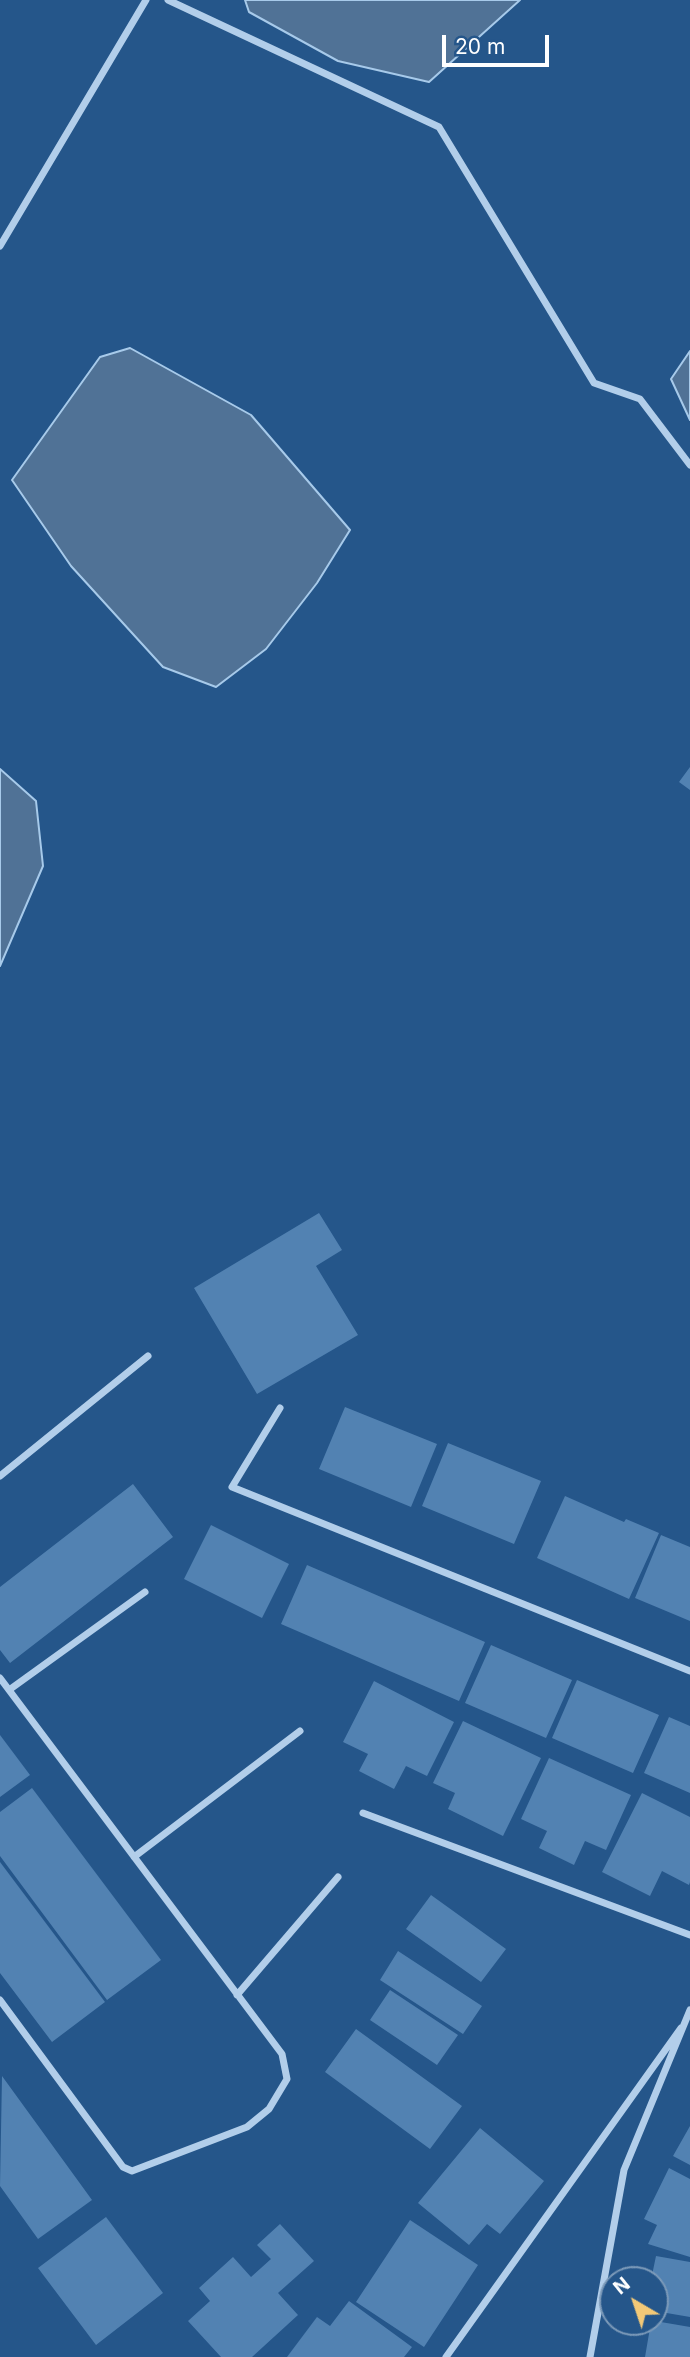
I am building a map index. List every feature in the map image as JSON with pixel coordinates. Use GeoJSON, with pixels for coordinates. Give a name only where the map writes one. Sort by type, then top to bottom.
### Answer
{"type":"FeatureCollection","features":[{"type":"Feature","properties":{"kind":"street"},"geometry":{"type":"LineString","coordinates":[[0,246],[146,0]]}},
{"type":"Feature","properties":{"kind":"street"},"geometry":{"type":"LineString","coordinates":[[168,0],[439,127],[594,383],[640,399],[690,465]]}},
{"type":"Feature","properties":{"kind":"street"},"geometry":{"type":"LineString","coordinates":[[0,1476],[148,1356]]}},
{"type":"Feature","properties":{"kind":"street"},"geometry":{"type":"LineString","coordinates":[[280,1408],[232,1487],[690,1671]]}},
{"type":"Feature","properties":{"kind":"street"},"geometry":{"type":"LineString","coordinates":[[9,1690],[145,1592]]}},
{"type":"Feature","properties":{"kind":"street"},"geometry":{"type":"LineString","coordinates":[[0,1678],[282,2054],[287,2078],[269,2109],[247,2127],[132,2171],[122,2167],[0,2000]]}},
{"type":"Feature","properties":{"kind":"street"},"geometry":{"type":"LineString","coordinates":[[134,1857],[300,1731]]}},
{"type":"Feature","properties":{"kind":"street"},"geometry":{"type":"LineString","coordinates":[[363,1813],[690,1935]]}},
{"type":"Feature","properties":{"kind":"street"},"geometry":{"type":"LineString","coordinates":[[237,1995],[338,1877]]}},
{"type":"Feature","properties":{"kind":"street"},"geometry":{"type":"LineString","coordinates":[[590,2357],[624,2171],[690,2010]]}},
{"type":"Feature","properties":{"kind":"street"},"geometry":{"type":"LineString","coordinates":[[446,2357],[681,2028]]}},
{"type":"Feature","properties":{"kind":"water"},"geometry":{"type":"Polygon","coordinates":[[[245,0],[520,0],[429,82],[338,61],[249,12],[245,0]]]}},
{"type":"Feature","properties":{"kind":"water"},"geometry":{"type":"Polygon","coordinates":[[[130,348],[251,415],[350,530],[317,583],[266,649],[216,687],[163,667],[71,566],[12,480],[100,357],[130,348]]]}},
{"type":"Feature","properties":{"kind":"water"},"geometry":{"type":"Polygon","coordinates":[[[690,351],[690,420],[671,379],[690,351]]]}},
{"type":"Feature","properties":{"kind":"water"},"geometry":{"type":"Polygon","coordinates":[[[0,769],[36,801],[43,866],[0,966],[0,769]]]}},
{"type":"Feature","properties":{"kind":"building"},"geometry":{"type":"Polygon","coordinates":[[[690,767],[690,790],[679,782],[690,767]]]}},
{"type":"Feature","properties":{"kind":"building"},"geometry":{"type":"Polygon","coordinates":[[[319,1213],[342,1250],[316,1266],[358,1335],[257,1394],[194,1288],[319,1213]]]}},
{"type":"Feature","properties":{"kind":"building"},"geometry":{"type":"Polygon","coordinates":[[[345,1407],[437,1444],[411,1507],[319,1469],[345,1407]]]}},
{"type":"Feature","properties":{"kind":"building"},"geometry":{"type":"Polygon","coordinates":[[[448,1443],[541,1481],[514,1544],[422,1506],[448,1443]]]}},
{"type":"Feature","properties":{"kind":"building"},"geometry":{"type":"Polygon","coordinates":[[[133,1484],[173,1537],[10,1663],[0,1650],[0,1587],[133,1484]]]}},
{"type":"Feature","properties":{"kind":"building"},"geometry":{"type":"Polygon","coordinates":[[[565,1496],[624,1522],[626,1519],[659,1533],[629,1599],[537,1558],[565,1496]]]}},
{"type":"Feature","properties":{"kind":"building"},"geometry":{"type":"Polygon","coordinates":[[[211,1525],[289,1564],[262,1618],[184,1579],[211,1525]]]}},
{"type":"Feature","properties":{"kind":"building"},"geometry":{"type":"Polygon","coordinates":[[[661,1535],[690,1547],[690,1621],[635,1598],[661,1535]]]}},
{"type":"Feature","properties":{"kind":"building"},"geometry":{"type":"Polygon","coordinates":[[[307,1565],[485,1642],[459,1701],[281,1624],[307,1565]]]}},
{"type":"Feature","properties":{"kind":"building"},"geometry":{"type":"Polygon","coordinates":[[[491,1645],[572,1680],[546,1738],[465,1703],[491,1645]]]}},
{"type":"Feature","properties":{"kind":"building"},"geometry":{"type":"Polygon","coordinates":[[[577,1680],[659,1715],[633,1773],[552,1738],[577,1680]]]}},
{"type":"Feature","properties":{"kind":"building"},"geometry":{"type":"Polygon","coordinates":[[[374,1681],[454,1722],[427,1776],[406,1766],[394,1789],[359,1771],[368,1754],[343,1742],[374,1681]]]}},
{"type":"Feature","properties":{"kind":"building"},"geometry":{"type":"Polygon","coordinates":[[[669,1717],[690,1726],[690,1793],[644,1773],[669,1717]]]}},
{"type":"Feature","properties":{"kind":"building"},"geometry":{"type":"Polygon","coordinates":[[[463,1721],[541,1758],[503,1836],[448,1809],[455,1793],[433,1783],[463,1721]]]}},
{"type":"Feature","properties":{"kind":"building"},"geometry":{"type":"Polygon","coordinates":[[[0,1735],[30,1775],[0,1797],[0,1735]]]}},
{"type":"Feature","properties":{"kind":"building"},"geometry":{"type":"Polygon","coordinates":[[[549,1758],[631,1795],[606,1850],[585,1841],[574,1865],[539,1848],[547,1831],[521,1819],[549,1758]]]}},
{"type":"Feature","properties":{"kind":"building"},"geometry":{"type":"Polygon","coordinates":[[[32,1788],[161,1960],[107,2000],[0,1856],[0,1812],[32,1788]]]}},
{"type":"Feature","properties":{"kind":"building"},"geometry":{"type":"Polygon","coordinates":[[[642,1793],[690,1817],[689,1885],[662,1871],[650,1896],[602,1872],[642,1793]]]}},
{"type":"Feature","properties":{"kind":"building"},"geometry":{"type":"Polygon","coordinates":[[[0,1862],[105,2002],[52,2042],[0,1973],[0,1862]]]}},
{"type":"Feature","properties":{"kind":"building"},"geometry":{"type":"Polygon","coordinates":[[[431,1895],[506,1949],[481,1982],[406,1929],[431,1895]]]}},
{"type":"Feature","properties":{"kind":"building"},"geometry":{"type":"Polygon","coordinates":[[[398,1951],[482,2006],[463,2034],[380,1980],[398,1951]]]}},
{"type":"Feature","properties":{"kind":"building"},"geometry":{"type":"Polygon","coordinates":[[[390,1990],[458,2035],[437,2065],[370,2020],[390,1990]]]}},
{"type":"Feature","properties":{"kind":"building"},"geometry":{"type":"Polygon","coordinates":[[[356,2029],[462,2106],[430,2149],[325,2072],[356,2029]]]}},
{"type":"Feature","properties":{"kind":"building"},"geometry":{"type":"Polygon","coordinates":[[[2,2076],[92,2200],[38,2239],[0,2186],[2,2076]]]}},
{"type":"Feature","properties":{"kind":"building"},"geometry":{"type":"Polygon","coordinates":[[[690,2126],[690,2165],[673,2156],[690,2126]]]}},
{"type":"Feature","properties":{"kind":"building"},"geometry":{"type":"Polygon","coordinates":[[[480,2128],[544,2181],[500,2234],[487,2224],[469,2245],[418,2203],[480,2128]]]}},
{"type":"Feature","properties":{"kind":"building"},"geometry":{"type":"Polygon","coordinates":[[[669,2168],[690,2179],[690,2257],[648,2244],[657,2225],[644,2219],[669,2168]]]}},
{"type":"Feature","properties":{"kind":"building"},"geometry":{"type":"Polygon","coordinates":[[[106,2217],[163,2293],[96,2345],[38,2268],[106,2217]]]}},
{"type":"Feature","properties":{"kind":"building"},"geometry":{"type":"Polygon","coordinates":[[[410,2220],[478,2265],[424,2347],[356,2302],[410,2220]]]}},
{"type":"Feature","properties":{"kind":"building"},"geometry":{"type":"Polygon","coordinates":[[[280,2224],[314,2261],[278,2293],[298,2315],[252,2357],[221,2357],[188,2321],[210,2301],[199,2288],[233,2257],[251,2277],[271,2259],[257,2245],[280,2224]]]}},
{"type":"Feature","properties":{"kind":"building"},"geometry":{"type":"Polygon","coordinates":[[[656,2256],[690,2262],[690,2317],[669,2313],[669,2266],[654,2266],[656,2256]]]}},
{"type":"Feature","properties":{"kind":"building"},"geometry":{"type":"Polygon","coordinates":[[[349,2301],[412,2347],[404,2357],[287,2357],[317,2317],[330,2326],[349,2301]]]}},
{"type":"Feature","properties":{"kind":"building"},"geometry":{"type":"Polygon","coordinates":[[[669,2323],[690,2327],[690,2357],[645,2357],[649,2336],[669,2336],[669,2323]]]}}]}
